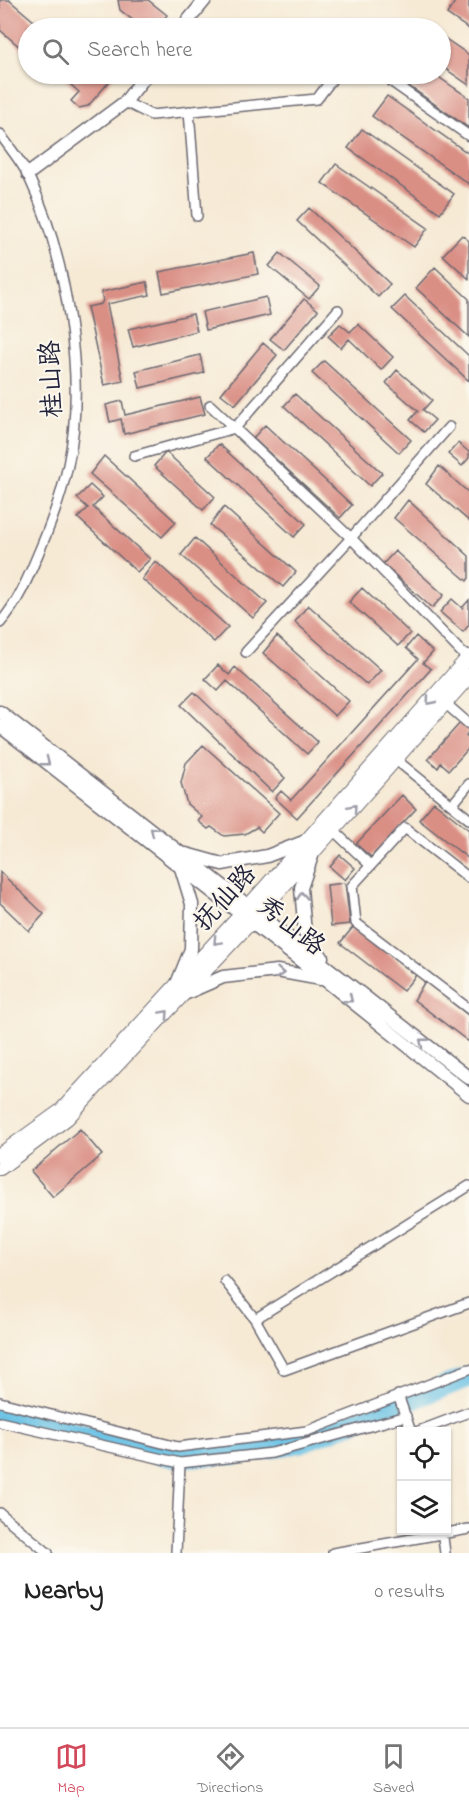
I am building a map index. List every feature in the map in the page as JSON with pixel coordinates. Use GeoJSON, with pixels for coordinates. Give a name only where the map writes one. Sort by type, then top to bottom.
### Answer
{"type":"FeatureCollection","features":[{"type":"Feature","properties":{"kind":"main road","name":"抚仙路"},"geometry":{"type":"LineString","coordinates":[[0,1168],[67,1118],[310,847],[468,658]]}},
{"type":"Feature","properties":{"kind":"main road","name":"抚仙路"},"geometry":{"type":"LineString","coordinates":[[310,847],[333,830],[469,676]]}},
{"type":"Feature","properties":{"kind":"main road","name":"抚仙路"},"geometry":{"type":"LineString","coordinates":[[0,1155],[61,1111],[180,990]]}},
{"type":"Feature","properties":{"kind":"street"},"geometry":{"type":"LineString","coordinates":[[190,18],[205,0]]}},
{"type":"Feature","properties":{"kind":"street"},"geometry":{"type":"LineString","coordinates":[[28,174],[125,102],[139,84]]}},
{"type":"Feature","properties":{"kind":"street"},"geometry":{"type":"LineString","coordinates":[[125,102],[151,115],[317,99],[328,84]]}},
{"type":"Feature","properties":{"kind":"street"},"geometry":{"type":"LineString","coordinates":[[395,84],[469,136]]}},
{"type":"Feature","properties":{"kind":"street"},"geometry":{"type":"LineString","coordinates":[[189,111],[197,216]]}},
{"type":"Feature","properties":{"kind":"street","name":"桂山路"},"geometry":{"type":"LineString","coordinates":[[0,134],[28,174],[49,230],[66,296],[74,358],[74,416],[68,464],[50,526],[28,579],[0,623]]}},
{"type":"Feature","properties":{"kind":"street"},"geometry":{"type":"LineString","coordinates":[[134,456],[235,428],[338,310]]}},
{"type":"Feature","properties":{"kind":"street"},"geometry":{"type":"LineString","coordinates":[[210,405],[351,538],[468,658]]}},
{"type":"Feature","properties":{"kind":"street"},"geometry":{"type":"LineString","coordinates":[[246,652],[449,427]]}},
{"type":"Feature","properties":{"kind":"street"},"geometry":{"type":"LineString","coordinates":[[445,703],[469,724]]}},
{"type":"Feature","properties":{"kind":"street","name":"秀山路"},"geometry":{"type":"LineString","coordinates":[[0,712],[181,852],[250,914],[327,974],[469,1078]]}},
{"type":"Feature","properties":{"kind":"street","name":"秀山路"},"geometry":{"type":"LineString","coordinates":[[0,726],[180,867],[250,914]]}},
{"type":"Feature","properties":{"kind":"street"},"geometry":{"type":"LineString","coordinates":[[395,759],[469,819]]}},
{"type":"Feature","properties":{"kind":"street"},"geometry":{"type":"LineString","coordinates":[[452,805],[469,784]]}},
{"type":"Feature","properties":{"kind":"street"},"geometry":{"type":"LineString","coordinates":[[469,878],[405,828],[352,886],[356,923],[469,1009]]}},
{"type":"Feature","properties":{"kind":"street"},"geometry":{"type":"LineString","coordinates":[[333,830],[370,865]]}},
{"type":"Feature","properties":{"kind":"street"},"geometry":{"type":"LineString","coordinates":[[181,852],[222,864],[310,847],[301,888],[305,933],[327,974]]}},
{"type":"Feature","properties":{"kind":"street"},"geometry":{"type":"LineString","coordinates":[[180,867],[192,904],[191,949],[180,990]]}},
{"type":"Feature","properties":{"kind":"street"},"geometry":{"type":"LineString","coordinates":[[180,990],[223,977],[277,971],[327,974]]}},
{"type":"Feature","properties":{"kind":"street","name":"秀山路"},"geometry":{"type":"LineString","coordinates":[[327,974],[469,1095]]}},
{"type":"Feature","properties":{"kind":"street"},"geometry":{"type":"LineString","coordinates":[[255,1319],[469,1186]]}},
{"type":"Feature","properties":{"kind":"street"},"geometry":{"type":"LineString","coordinates":[[225,1281],[255,1319],[284,1370],[469,1303]]}},
{"type":"Feature","properties":{"kind":"street"},"geometry":{"type":"LineString","coordinates":[[0,1402],[178,1447],[308,1431],[400,1400],[469,1369]]}},
{"type":"Feature","properties":{"kind":"street"},"geometry":{"type":"LineString","coordinates":[[400,1400],[411,1427]]}},
{"type":"Feature","properties":{"kind":"street"},"geometry":{"type":"LineString","coordinates":[[425,1427],[469,1412]]}},
{"type":"Feature","properties":{"kind":"street"},"geometry":{"type":"LineString","coordinates":[[0,1422],[180,1463],[272,1453],[406,1416]]}},
{"type":"Feature","properties":{"kind":"street"},"geometry":{"type":"LineString","coordinates":[[176,1553],[180,1463]]}},
{"type":"Feature","properties":{"kind":"street"},"geometry":{"type":"LineString","coordinates":[[0,1514],[48,1553]]}},
{"type":"Feature","properties":{"kind":"street"},"geometry":{"type":"LineString","coordinates":[[451,1531],[469,1529]]}},
{"type":"Feature","properties":{"kind":"street"},"geometry":{"type":"LineString","coordinates":[[333,1553],[427,1535]]}},
{"type":"Feature","properties":{"kind":"street"},"geometry":{"type":"LineString","coordinates":[[443,1535],[445,1553]]}},
{"type":"Feature","properties":{"kind":"building"},"geometry":{"type":"Polygon","coordinates":[[[0,0],[9,0],[30,18],[18,18],[18,45],[0,30],[0,0]]]}},
{"type":"Feature","properties":{"kind":"building"},"geometry":{"type":"Polygon","coordinates":[[[118,0],[148,0],[167,15],[164,18],[130,18],[120,10],[118,0]]]}},
{"type":"Feature","properties":{"kind":"building"},"geometry":{"type":"Polygon","coordinates":[[[456,0],[469,0],[469,29],[447,14],[456,0]]]}},
{"type":"Feature","properties":{"kind":"building"},"geometry":{"type":"Polygon","coordinates":[[[451,43],[469,55],[469,85],[451,73],[451,43]]]}},
{"type":"Feature","properties":{"kind":"building"},"geometry":{"type":"Polygon","coordinates":[[[70,84],[107,84],[88,106],[79,108],[71,101],[79,92],[70,84]]]}},
{"type":"Feature","properties":{"kind":"building"},"geometry":{"type":"Polygon","coordinates":[[[406,84],[449,84],[469,98],[469,128],[406,84]]]}},
{"type":"Feature","properties":{"kind":"building"},"geometry":{"type":"Polygon","coordinates":[[[387,96],[469,154],[469,184],[372,116],[387,96]]]}},
{"type":"Feature","properties":{"kind":"building"},"geometry":{"type":"Polygon","coordinates":[[[362,129],[454,194],[440,213],[348,148],[362,129]]]}},
{"type":"Feature","properties":{"kind":"building"},"geometry":{"type":"Polygon","coordinates":[[[336,164],[428,228],[414,247],[322,183],[336,164]]]}},
{"type":"Feature","properties":{"kind":"building"},"geometry":{"type":"Polygon","coordinates":[[[309,208],[390,284],[378,297],[297,221],[309,208]]]}},
{"type":"Feature","properties":{"kind":"building"},"geometry":{"type":"Polygon","coordinates":[[[462,235],[469,241],[469,279],[443,255],[462,235]]]}},
{"type":"Feature","properties":{"kind":"building"},"geometry":{"type":"Polygon","coordinates":[[[254,253],[258,274],[163,293],[159,272],[254,253]]]}},
{"type":"Feature","properties":{"kind":"building"},"geometry":{"type":"Polygon","coordinates":[[[280,253],[320,286],[309,299],[269,266],[280,253]]]}},
{"type":"Feature","properties":{"kind":"building"},"geometry":{"type":"Polygon","coordinates":[[[435,267],[469,299],[469,337],[416,288],[435,267]]]}},
{"type":"Feature","properties":{"kind":"building"},"geometry":{"type":"Polygon","coordinates":[[[147,282],[150,295],[107,304],[123,381],[104,385],[87,307],[101,304],[103,300],[101,292],[147,282]]]}},
{"type":"Feature","properties":{"kind":"building"},"geometry":{"type":"Polygon","coordinates":[[[405,296],[469,356],[469,381],[392,309],[405,296]]]}},
{"type":"Feature","properties":{"kind":"building"},"geometry":{"type":"Polygon","coordinates":[[[266,297],[270,315],[206,330],[202,312],[266,297]]]}},
{"type":"Feature","properties":{"kind":"building"},"geometry":{"type":"Polygon","coordinates":[[[304,299],[318,310],[284,350],[270,339],[304,299]]]}},
{"type":"Feature","properties":{"kind":"building"},"geometry":{"type":"Polygon","coordinates":[[[193,314],[197,331],[133,347],[128,329],[193,314]]]}},
{"type":"Feature","properties":{"kind":"building"},"geometry":{"type":"Polygon","coordinates":[[[340,324],[350,332],[358,324],[393,357],[381,370],[349,339],[341,348],[328,336],[340,324]]]}},
{"type":"Feature","properties":{"kind":"building"},"geometry":{"type":"Polygon","coordinates":[[[263,343],[277,355],[235,405],[221,394],[263,343]]]}},
{"type":"Feature","properties":{"kind":"building"},"geometry":{"type":"Polygon","coordinates":[[[200,355],[204,373],[140,388],[136,371],[200,355]]]}},
{"type":"Feature","properties":{"kind":"building"},"geometry":{"type":"Polygon","coordinates":[[[324,361],[411,440],[399,453],[312,373],[324,361]]]}},
{"type":"Feature","properties":{"kind":"building"},"geometry":{"type":"Polygon","coordinates":[[[397,370],[432,400],[423,410],[435,420],[424,432],[410,420],[418,411],[386,383],[397,370]]]}},
{"type":"Feature","properties":{"kind":"building"},"geometry":{"type":"Polygon","coordinates":[[[295,394],[382,473],[370,486],[284,406],[295,394]]]}},
{"type":"Feature","properties":{"kind":"building"},"geometry":{"type":"Polygon","coordinates":[[[200,397],[205,414],[124,434],[121,419],[110,422],[106,405],[122,401],[125,415],[200,397]]]}},
{"type":"Feature","properties":{"kind":"building"},"geometry":{"type":"Polygon","coordinates":[[[265,425],[352,505],[340,518],[253,438],[265,425]]]}},
{"type":"Feature","properties":{"kind":"building"},"geometry":{"type":"Polygon","coordinates":[[[458,443],[469,452],[469,458],[462,466],[448,454],[458,443]]]}},
{"type":"Feature","properties":{"kind":"building"},"geometry":{"type":"Polygon","coordinates":[[[219,444],[306,524],[294,537],[207,457],[219,444]]]}},
{"type":"Feature","properties":{"kind":"building"},"geometry":{"type":"Polygon","coordinates":[[[166,452],[215,497],[203,510],[154,466],[166,452]]]}},
{"type":"Feature","properties":{"kind":"building"},"geometry":{"type":"Polygon","coordinates":[[[104,456],[176,522],[162,537],[90,474],[104,456]]]}},
{"type":"Feature","properties":{"kind":"building"},"geometry":{"type":"Polygon","coordinates":[[[439,466],[469,493],[469,521],[426,484],[439,466]]]}},
{"type":"Feature","properties":{"kind":"building"},"geometry":{"type":"Polygon","coordinates":[[[90,485],[103,497],[93,507],[150,559],[137,572],[78,518],[88,508],[77,498],[90,485]]]}},
{"type":"Feature","properties":{"kind":"building"},"geometry":{"type":"Polygon","coordinates":[[[408,500],[469,556],[467,581],[394,518],[408,500]]]}},
{"type":"Feature","properties":{"kind":"building"},"geometry":{"type":"Polygon","coordinates":[[[224,507],[296,572],[283,587],[210,525],[224,507]]]}},
{"type":"Feature","properties":{"kind":"building"},"geometry":{"type":"Polygon","coordinates":[[[195,538],[267,603],[253,618],[181,555],[195,538]]]}},
{"type":"Feature","properties":{"kind":"building"},"geometry":{"type":"Polygon","coordinates":[[[395,551],[444,595],[432,608],[383,564],[395,551]]]}},
{"type":"Feature","properties":{"kind":"building"},"geometry":{"type":"Polygon","coordinates":[[[155,561],[228,627],[214,642],[142,579],[155,561]]]}},
{"type":"Feature","properties":{"kind":"building"},"geometry":{"type":"Polygon","coordinates":[[[362,588],[410,633],[398,646],[349,602],[362,588]]]}},
{"type":"Feature","properties":{"kind":"building"},"geometry":{"type":"Polygon","coordinates":[[[452,599],[462,608],[469,600],[469,625],[463,632],[440,612],[452,599]]]}},
{"type":"Feature","properties":{"kind":"building"},"geometry":{"type":"Polygon","coordinates":[[[308,605],[381,670],[367,685],[295,622],[308,605]]]}},
{"type":"Feature","properties":{"kind":"building"},"geometry":{"type":"Polygon","coordinates":[[[277,636],[349,701],[335,716],[263,653],[277,636]]]}},
{"type":"Feature","properties":{"kind":"building"},"geometry":{"type":"Polygon","coordinates":[[[416,636],[433,652],[423,663],[431,669],[297,818],[275,798],[281,791],[291,800],[418,659],[406,648],[416,636]]]}},
{"type":"Feature","properties":{"kind":"building"},"geometry":{"type":"Polygon","coordinates":[[[218,665],[229,675],[235,667],[318,742],[307,754],[227,681],[218,691],[205,679],[218,665]]]}},
{"type":"Feature","properties":{"kind":"building"},"geometry":{"type":"Polygon","coordinates":[[[194,692],[285,778],[272,792],[181,705],[194,692]]]}},
{"type":"Feature","properties":{"kind":"building"},"geometry":{"type":"Polygon","coordinates":[[[460,723],[469,730],[466,736],[469,739],[469,748],[449,770],[441,763],[438,768],[428,759],[460,723]]]}},
{"type":"Feature","properties":{"kind":"building"},"geometry":{"type":"Polygon","coordinates":[[[203,745],[279,813],[262,832],[257,827],[245,834],[224,836],[211,827],[208,829],[198,821],[202,817],[187,804],[181,783],[186,763],[203,745]]]}},
{"type":"Feature","properties":{"kind":"building"},"geometry":{"type":"Polygon","coordinates":[[[402,795],[416,809],[371,857],[356,844],[402,795]]]}},
{"type":"Feature","properties":{"kind":"building"},"geometry":{"type":"Polygon","coordinates":[[[434,802],[469,830],[469,859],[419,820],[434,802]]]}},
{"type":"Feature","properties":{"kind":"building"},"geometry":{"type":"Polygon","coordinates":[[[340,855],[355,868],[345,880],[330,867],[340,855]]]}},
{"type":"Feature","properties":{"kind":"building"},"geometry":{"type":"Polygon","coordinates":[[[0,872],[44,914],[29,931],[0,903],[0,872]]]}},
{"type":"Feature","properties":{"kind":"building"},"geometry":{"type":"Polygon","coordinates":[[[345,883],[350,924],[331,926],[327,885],[345,883]]]}},
{"type":"Feature","properties":{"kind":"building"},"geometry":{"type":"Polygon","coordinates":[[[354,926],[416,975],[403,991],[340,943],[354,926]]]}},
{"type":"Feature","properties":{"kind":"building"},"geometry":{"type":"Polygon","coordinates":[[[425,981],[469,1016],[469,1042],[414,1000],[425,981]]]}},
{"type":"Feature","properties":{"kind":"building"},"geometry":{"type":"Polygon","coordinates":[[[80,1129],[102,1155],[53,1197],[31,1171],[80,1129]]]}},
{"type":"Feature","properties":{"kind":"waterway"},"geometry":{"type":"LineString","coordinates":[[0,1414],[173,1457],[239,1454],[301,1442],[469,1377]]}}]}
